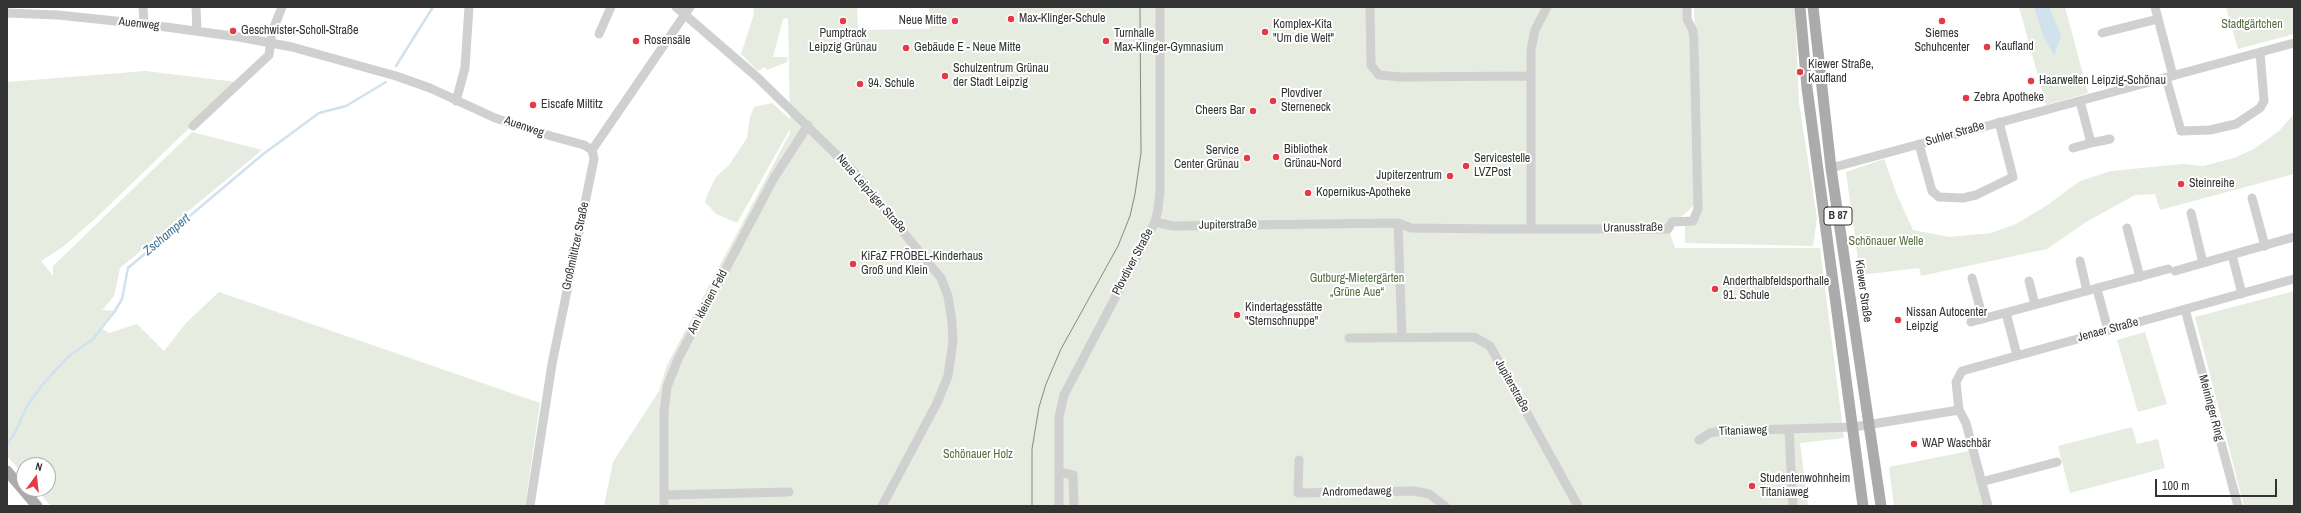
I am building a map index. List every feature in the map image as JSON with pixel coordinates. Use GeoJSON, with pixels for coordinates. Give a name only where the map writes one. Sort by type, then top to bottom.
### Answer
{"type":"FeatureCollection","features":[{"type":"Feature","properties":{"kind":"main road","name":"B 87"},"geometry":{"type":"LineString","coordinates":[[1800,7],[1807,88],[1854,428],[1863,506]]}},
{"type":"Feature","properties":{"kind":"main road","name":"Kiewer Straße"},"geometry":{"type":"LineString","coordinates":[[1813,7],[1832,168],[1880,506]]}},
{"type":"Feature","properties":{"kind":"main road"},"geometry":{"type":"LineString","coordinates":[[7,471],[37,506]]}},
{"type":"Feature","properties":{"kind":"street"},"geometry":{"type":"LineString","coordinates":[[143,7],[144,24]]}},
{"type":"Feature","properties":{"kind":"street"},"geometry":{"type":"LineString","coordinates":[[196,7],[197,31]]}},
{"type":"Feature","properties":{"kind":"street"},"geometry":{"type":"LineString","coordinates":[[193,126],[269,55],[269,42],[282,7]]}},
{"type":"Feature","properties":{"kind":"street"},"geometry":{"type":"LineString","coordinates":[[456,101],[465,68],[469,7]]}},
{"type":"Feature","properties":{"kind":"street"},"geometry":{"type":"LineString","coordinates":[[599,34],[611,7]]}},
{"type":"Feature","properties":{"kind":"street","name":"Neue Leipziger Straße"},"geometry":{"type":"LineString","coordinates":[[676,7],[688,10],[808,125],[873,192],[941,278],[948,296],[953,341],[948,376],[937,403],[882,506]]}},
{"type":"Feature","properties":{"kind":"street","name":"Plovdiver Straße"},"geometry":{"type":"LineString","coordinates":[[1059,506],[1059,417],[1064,395],[1155,222],[1160,191],[1160,7]]}},
{"type":"Feature","properties":{"kind":"street"},"geometry":{"type":"LineString","coordinates":[[1370,7],[1372,65],[1379,75],[1400,77],[1530,76]]}},
{"type":"Feature","properties":{"kind":"street"},"geometry":{"type":"LineString","coordinates":[[1531,228],[1530,76],[1532,39],[1547,7]]}},
{"type":"Feature","properties":{"kind":"street","name":"Uranusstraße"},"geometry":{"type":"LineString","coordinates":[[1531,228],[1668,228],[1672,222],[1692,221],[1696,216],[1694,41],[1687,19],[1687,7]]}},
{"type":"Feature","properties":{"kind":"street"},"geometry":{"type":"LineString","coordinates":[[2155,7],[2181,131],[2210,130],[2236,124],[2260,108],[2264,101],[2260,52]]}},
{"type":"Feature","properties":{"kind":"street"},"geometry":{"type":"LineString","coordinates":[[592,150],[688,10]]}},
{"type":"Feature","properties":{"kind":"street","name":"Auenweg"},"geometry":{"type":"LineString","coordinates":[[7,13],[58,15],[144,24],[269,42],[396,76],[521,127],[584,144],[592,150]]}},
{"type":"Feature","properties":{"kind":"street"},"geometry":{"type":"LineString","coordinates":[[2102,33],[2158,19]]}},
{"type":"Feature","properties":{"kind":"street","name":"Suhler Straße"},"geometry":{"type":"LineString","coordinates":[[1832,168],[2294,43]]}},
{"type":"Feature","properties":{"kind":"street"},"geometry":{"type":"LineString","coordinates":[[2080,100],[2091,143]]}},
{"type":"Feature","properties":{"kind":"street"},"geometry":{"type":"LineString","coordinates":[[1918,144],[1932,191],[1939,197],[1963,198],[1976,195],[2013,176],[1999,122]]}},
{"type":"Feature","properties":{"kind":"street","name":"Am kleinen Feld"},"geometry":{"type":"LineString","coordinates":[[664,506],[664,412],[667,386],[678,359],[774,178],[808,125]]}},
{"type":"Feature","properties":{"kind":"street"},"geometry":{"type":"LineString","coordinates":[[2073,148],[2110,139]]}},
{"type":"Feature","properties":{"kind":"street","name":"Großmiltitzer Straße"},"geometry":{"type":"LineString","coordinates":[[530,506],[552,364],[594,159],[592,150]]}},
{"type":"Feature","properties":{"kind":"street"},"geometry":{"type":"LineString","coordinates":[[2252,198],[2265,246]]}},
{"type":"Feature","properties":{"kind":"street"},"geometry":{"type":"LineString","coordinates":[[2191,213],[2203,263]]}},
{"type":"Feature","properties":{"kind":"street","name":"Jupiterstraße"},"geometry":{"type":"LineString","coordinates":[[1155,222],[1173,226],[1398,223],[1411,228],[1531,228]]}},
{"type":"Feature","properties":{"kind":"street"},"geometry":{"type":"LineString","coordinates":[[1398,223],[1402,338]]}},
{"type":"Feature","properties":{"kind":"street"},"geometry":{"type":"LineString","coordinates":[[2127,228],[2140,277]]}},
{"type":"Feature","properties":{"kind":"street"},"geometry":{"type":"LineString","coordinates":[[1972,322],[2140,277],[2203,263],[2294,237]]}},
{"type":"Feature","properties":{"kind":"street"},"geometry":{"type":"LineString","coordinates":[[2232,255],[2242,294]]}},
{"type":"Feature","properties":{"kind":"street"},"geometry":{"type":"LineString","coordinates":[[2080,261],[2087,291]]}},
{"type":"Feature","properties":{"kind":"street"},"geometry":{"type":"LineString","coordinates":[[1972,278],[1983,319]]}},
{"type":"Feature","properties":{"kind":"street","name":"Jenaer Straße"},"geometry":{"type":"LineString","coordinates":[[1959,410],[1956,382],[1962,371],[2294,279]]}},
{"type":"Feature","properties":{"kind":"street"},"geometry":{"type":"LineString","coordinates":[[2029,281],[2035,305]]}},
{"type":"Feature","properties":{"kind":"street"},"geometry":{"type":"LineString","coordinates":[[2097,289],[2108,330]]}},
{"type":"Feature","properties":{"kind":"street","name":"Meininger Ring"},"geometry":{"type":"LineString","coordinates":[[2185,309],[2238,506]]}},
{"type":"Feature","properties":{"kind":"street"},"geometry":{"type":"LineString","coordinates":[[2006,313],[2017,355]]}},
{"type":"Feature","properties":{"kind":"street","name":"Jupiterstraße"},"geometry":{"type":"LineString","coordinates":[[1349,338],[1474,337],[1490,346],[1578,506]]}},
{"type":"Feature","properties":{"kind":"street"},"geometry":{"type":"LineString","coordinates":[[1869,425],[1959,410],[1966,422],[1988,506]]}},
{"type":"Feature","properties":{"kind":"street","name":"Titaniaweg"},"geometry":{"type":"LineString","coordinates":[[1699,440],[1710,433],[1721,431],[1854,428],[1869,425]]}},
{"type":"Feature","properties":{"kind":"street"},"geometry":{"type":"LineString","coordinates":[[1788,430],[1794,506]]}},
{"type":"Feature","properties":{"kind":"street","name":"Andromedaweg"},"geometry":{"type":"LineString","coordinates":[[1299,460],[1298,494],[1414,491],[1429,494],[1446,506]]}},
{"type":"Feature","properties":{"kind":"street"},"geometry":{"type":"LineString","coordinates":[[1981,482],[2057,462]]}},
{"type":"Feature","properties":{"kind":"street"},"geometry":{"type":"LineString","coordinates":[[1059,472],[1073,475],[1074,506]]}},
{"type":"Feature","properties":{"kind":"street"},"geometry":{"type":"LineString","coordinates":[[664,495],[789,492]]}},
{"type":"Feature","properties":{"kind":"green space"},"geometry":{"type":"Polygon","coordinates":[[[753,7],[857,7],[858,30],[930,29],[929,7],[1687,7],[1693,31],[1697,203],[1668,228],[1675,248],[1820,248],[1844,438],[1800,443],[1808,506],[604,506],[613,462],[659,391],[667,365],[790,133],[790,129],[737,223],[716,214],[705,202],[708,193],[716,177],[729,165],[747,138],[750,117],[754,107],[772,103],[790,119],[788,18],[783,19],[773,57],[788,57],[787,62],[767,70],[765,67],[758,71],[741,54],[754,14],[753,7]]]}},
{"type":"Feature","properties":{"kind":"green space"},"geometry":{"type":"Polygon","coordinates":[[[1694,7],[1795,7],[1799,103],[1817,218],[1813,246],[1685,243],[1685,224],[1696,222],[1697,203],[1699,45],[1695,29],[1694,7]]]}},
{"type":"Feature","properties":{"kind":"green space"},"geometry":{"type":"Polygon","coordinates":[[[2019,7],[2065,7],[2088,93],[2046,105],[2019,7]]]}},
{"type":"Feature","properties":{"kind":"green space","name":"Stadtgärtchen"},"geometry":{"type":"Polygon","coordinates":[[[2226,7],[2294,7],[2294,34],[2238,49],[2226,7]]]}},
{"type":"Feature","properties":{"kind":"green space"},"geometry":{"type":"Polygon","coordinates":[[[145,71],[237,82],[97,217],[64,246],[41,261],[53,276],[53,266],[192,132],[262,150],[120,268],[114,296],[102,310],[117,311],[101,328],[109,333],[137,324],[164,351],[187,322],[219,292],[540,403],[525,506],[51,506],[43,497],[56,497],[56,457],[16,457],[16,466],[7,456],[7,82],[145,71]]]}},
{"type":"Feature","properties":{"kind":"green space","name":"Schönauer Welle"},"geometry":{"type":"Polygon","coordinates":[[[2294,114],[2294,174],[2160,210],[2155,194],[2135,195],[2086,222],[2047,249],[1921,276],[1919,268],[1860,275],[1846,172],[1884,159],[1897,195],[1913,230],[1949,237],[1991,233],[2016,224],[2046,206],[2080,181],[2111,171],[2183,164],[2203,166],[2234,158],[2254,149],[2279,131],[2294,114]]]}},
{"type":"Feature","properties":{"kind":"green space"},"geometry":{"type":"Polygon","coordinates":[[[2294,291],[2294,506],[2244,506],[2195,317],[2294,291]]]}},
{"type":"Feature","properties":{"kind":"green space"},"geometry":{"type":"Polygon","coordinates":[[[2145,332],[2167,404],[2138,412],[2117,340],[2145,332]]]}},
{"type":"Feature","properties":{"kind":"green space"},"geometry":{"type":"Polygon","coordinates":[[[2132,427],[2137,444],[2158,439],[2165,468],[2070,493],[2058,446],[2132,427]]]}},
{"type":"Feature","properties":{"kind":"green space"},"geometry":{"type":"Polygon","coordinates":[[[1969,451],[1984,506],[1894,506],[1889,467],[1969,451]]]}},
{"type":"Feature","properties":{"kind":"water"},"geometry":{"type":"Polygon","coordinates":[[[2034,7],[2049,7],[2061,36],[2054,56],[2043,35],[2034,7]]]}},
{"type":"Feature","properties":{"kind":"waterway","name":"Zschampert"},"geometry":{"type":"LineString","coordinates":[[396,66],[433,7]]}},
{"type":"Feature","properties":{"kind":"waterway","name":"Zschampert"},"geometry":{"type":"LineString","coordinates":[[7,444],[15,433],[26,408],[42,385],[69,356],[92,340],[115,311],[122,299],[128,268],[262,155],[319,113],[346,106],[386,82]]}},
{"type":"Feature","properties":{"kind":"tram line"},"geometry":{"type":"LineString","coordinates":[[1032,506],[1032,449],[1039,407],[1046,384],[1061,349],[1118,246],[1130,216],[1135,194],[1141,153],[1140,7]]}},
{"type":"Feature","properties":{"kind":"place","name":"Max-Klinger-Schule"},"geometry":{"type":"Point","coordinates":[1011,19]}},
{"type":"Feature","properties":{"kind":"place","name":"Pumptrack Leipzig Grünau"},"geometry":{"type":"Point","coordinates":[843,21]}},
{"type":"Feature","properties":{"kind":"place","name":"Neue Mitte"},"geometry":{"type":"Point","coordinates":[955,21]}},
{"type":"Feature","properties":{"kind":"place","name":"Siemes Schuhcenter"},"geometry":{"type":"Point","coordinates":[1942,21]}},
{"type":"Feature","properties":{"kind":"place","name":"Geschwister-Scholl-Straße"},"geometry":{"type":"Point","coordinates":[233,31]}},
{"type":"Feature","properties":{"kind":"place","name":"Komplex-Kita \"Um die Welt\""},"geometry":{"type":"Point","coordinates":[1265,32]}},
{"type":"Feature","properties":{"kind":"place","name":"Rosensäle"},"geometry":{"type":"Point","coordinates":[636,41]}},
{"type":"Feature","properties":{"kind":"place","name":"Turnhalle Max-Klinger-Gymnasium"},"geometry":{"type":"Point","coordinates":[1106,41]}},
{"type":"Feature","properties":{"kind":"place","name":"Kaufland"},"geometry":{"type":"Point","coordinates":[1987,47]}},
{"type":"Feature","properties":{"kind":"place","name":"Gebäude E - Neue Mitte"},"geometry":{"type":"Point","coordinates":[906,48]}},
{"type":"Feature","properties":{"kind":"place","name":"Kiewer Straße, Kaufland"},"geometry":{"type":"Point","coordinates":[1800,72]}},
{"type":"Feature","properties":{"kind":"place","name":"Schulzentrum Grünau der Stadt Leipzig"},"geometry":{"type":"Point","coordinates":[945,76]}},
{"type":"Feature","properties":{"kind":"place","name":"Haarwelten Leipzig-Schönau"},"geometry":{"type":"Point","coordinates":[2031,81]}},
{"type":"Feature","properties":{"kind":"place","name":"94. Schule"},"geometry":{"type":"Point","coordinates":[860,84]}},
{"type":"Feature","properties":{"kind":"place","name":"Zebra Apotheke"},"geometry":{"type":"Point","coordinates":[1966,98]}},
{"type":"Feature","properties":{"kind":"place","name":"Plovdiver Sterneneck"},"geometry":{"type":"Point","coordinates":[1273,101]}},
{"type":"Feature","properties":{"kind":"place","name":"Eiscafe Miltitz"},"geometry":{"type":"Point","coordinates":[533,105]}},
{"type":"Feature","properties":{"kind":"place","name":"Cheers Bar"},"geometry":{"type":"Point","coordinates":[1253,111]}},
{"type":"Feature","properties":{"kind":"place","name":"Bibliothek Grünau-Nord"},"geometry":{"type":"Point","coordinates":[1276,157]}},
{"type":"Feature","properties":{"kind":"place","name":"Service Center Grünau"},"geometry":{"type":"Point","coordinates":[1247,158]}},
{"type":"Feature","properties":{"kind":"place","name":"Servicestelle LVZPost"},"geometry":{"type":"Point","coordinates":[1466,166]}},
{"type":"Feature","properties":{"kind":"place","name":"Jupiterzentrum"},"geometry":{"type":"Point","coordinates":[1450,176]}},
{"type":"Feature","properties":{"kind":"place","name":"Steinreihe"},"geometry":{"type":"Point","coordinates":[2181,184]}},
{"type":"Feature","properties":{"kind":"place","name":"Kopernikus-Apotheke"},"geometry":{"type":"Point","coordinates":[1308,193]}},
{"type":"Feature","properties":{"kind":"place","name":"KiFaZ FRÖBEL-Kinderhaus Groß und Klein"},"geometry":{"type":"Point","coordinates":[853,264]}},
{"type":"Feature","properties":{"kind":"place","name":"Anderthalbfeldsporthalle 91. Schule"},"geometry":{"type":"Point","coordinates":[1715,289]}},
{"type":"Feature","properties":{"kind":"place","name":"Kindertagesstätte \"Sternschnuppe\""},"geometry":{"type":"Point","coordinates":[1237,315]}},
{"type":"Feature","properties":{"kind":"place","name":"Nissan Autocenter Leipzig"},"geometry":{"type":"Point","coordinates":[1898,320]}},
{"type":"Feature","properties":{"kind":"place","name":"WAP Waschbär"},"geometry":{"type":"Point","coordinates":[1914,444]}},
{"type":"Feature","properties":{"kind":"place","name":"Studentenwohnheim Titaniaweg"},"geometry":{"type":"Point","coordinates":[1752,486]}},
{"type":"Feature","properties":{"kind":"park label","name":"Gutburg-Mietergärten „Grüne Aue“"},"geometry":{"type":"Point","coordinates":[1357,286]}},
{"type":"Feature","properties":{"kind":"park label","name":"Schönauer Holz"},"geometry":{"type":"Point","coordinates":[978,455]}}]}
